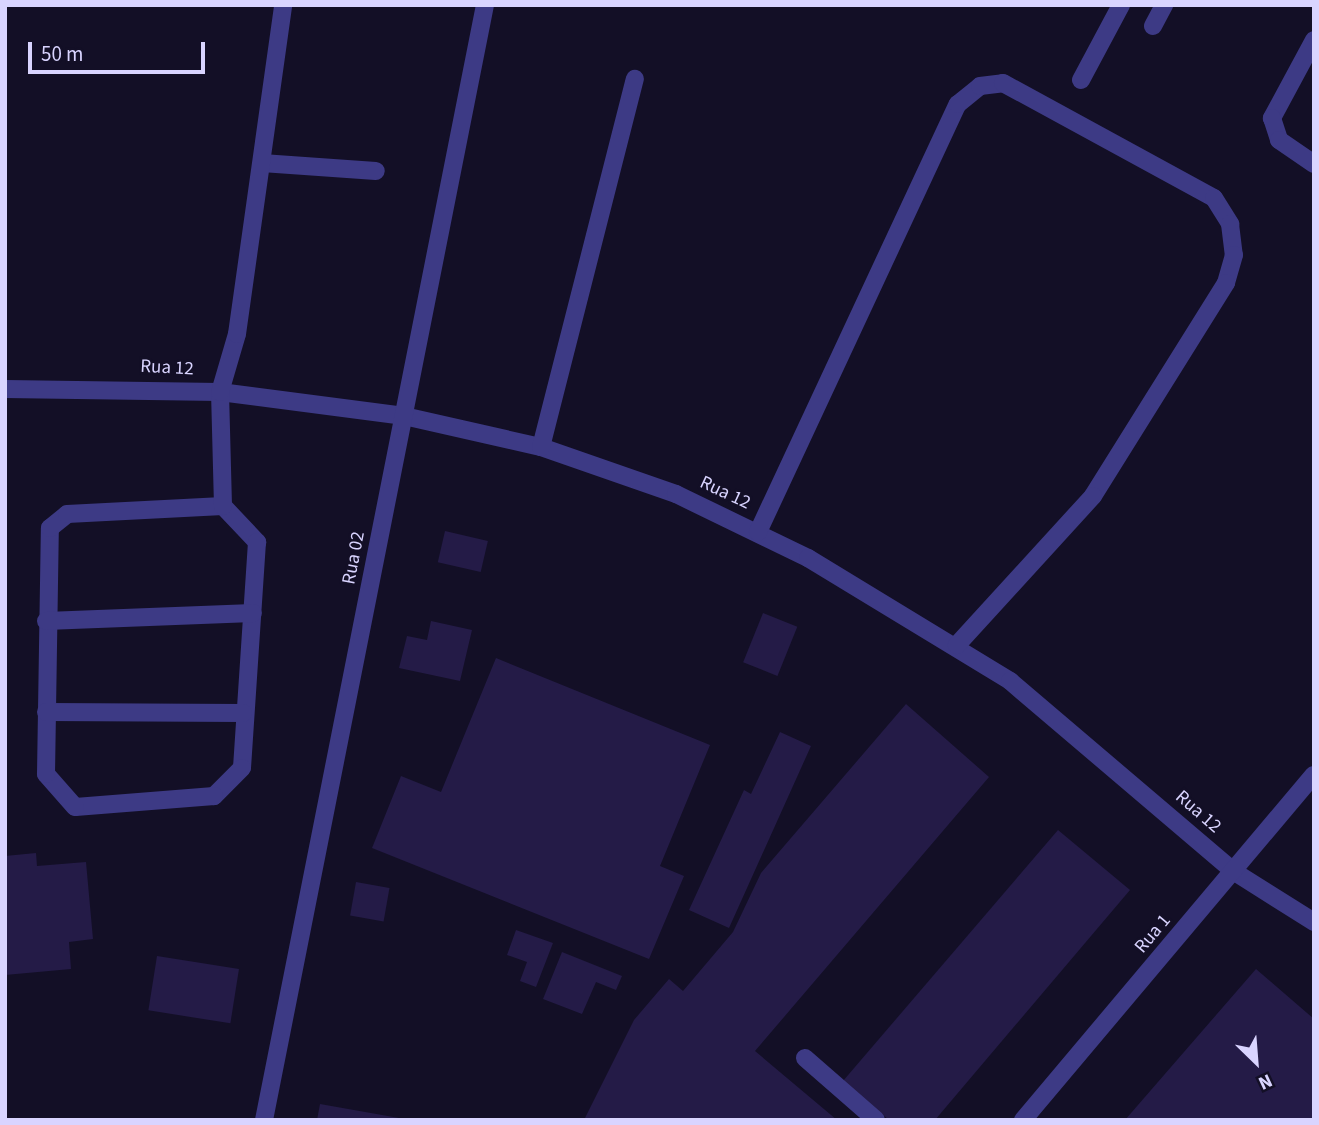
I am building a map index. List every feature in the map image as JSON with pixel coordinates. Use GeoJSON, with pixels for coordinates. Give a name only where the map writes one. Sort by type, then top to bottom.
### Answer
{"type":"FeatureCollection","features":[{"type":"Feature","properties":{"kind":"street"},"geometry":{"type":"LineString","coordinates":[[223,506],[67,514],[50,528],[47,544],[46,774],[75,807],[214,796],[242,768],[243,713],[257,542],[223,506],[220,391],[237,334],[284,5]]}},
{"type":"Feature","properties":{"kind":"street","name":"Rua 02"},"geometry":{"type":"LineString","coordinates":[[264,1120],[485,5]]}},
{"type":"Feature","properties":{"kind":"street"},"geometry":{"type":"LineString","coordinates":[[1081,80],[1121,5]]}},
{"type":"Feature","properties":{"kind":"street"},"geometry":{"type":"LineString","coordinates":[[1153,26],[1164,5]]}},
{"type":"Feature","properties":{"kind":"street"},"geometry":{"type":"LineString","coordinates":[[1314,40],[1272,118],[1279,140],[1314,164]]}},
{"type":"Feature","properties":{"kind":"street"},"geometry":{"type":"LineString","coordinates":[[541,447],[635,79]]}},
{"type":"Feature","properties":{"kind":"street"},"geometry":{"type":"LineString","coordinates":[[758,532],[958,104],[980,86],[1003,83],[1214,198],[1230,224],[1234,256],[1226,283],[1093,496],[957,645]]}},
{"type":"Feature","properties":{"kind":"street"},"geometry":{"type":"LineString","coordinates":[[262,163],[376,171]]}},
{"type":"Feature","properties":{"kind":"street","name":"Rua 12"},"geometry":{"type":"LineString","coordinates":[[5,389],[220,391],[404,415],[541,447],[676,494],[758,532],[957,645],[1020,689],[1233,871],[1314,922]]}},
{"type":"Feature","properties":{"kind":"street"},"geometry":{"type":"LineString","coordinates":[[47,621],[253,613]]}},
{"type":"Feature","properties":{"kind":"street"},"geometry":{"type":"LineString","coordinates":[[46,712],[243,713]]}},
{"type":"Feature","properties":{"kind":"street","name":"Rua 1"},"geometry":{"type":"LineString","coordinates":[[1023,1120],[1314,775]]}},
{"type":"Feature","properties":{"kind":"street"},"geometry":{"type":"LineString","coordinates":[[805,1058],[876,1120]]}},
{"type":"Feature","properties":{"kind":"building"},"geometry":{"type":"Polygon","coordinates":[[[445,531],[488,541],[481,572],[438,562],[445,531]]]}},
{"type":"Feature","properties":{"kind":"building"},"geometry":{"type":"Polygon","coordinates":[[[763,613],[797,627],[777,676],[743,662],[763,613]]]}},
{"type":"Feature","properties":{"kind":"building"},"geometry":{"type":"Polygon","coordinates":[[[431,621],[472,630],[460,681],[399,668],[407,636],[427,640],[431,621]]]}},
{"type":"Feature","properties":{"kind":"building"},"geometry":{"type":"Polygon","coordinates":[[[496,658],[710,745],[660,866],[684,876],[649,959],[372,848],[401,776],[441,792],[496,658]]]}},
{"type":"Feature","properties":{"kind":"building"},"geometry":{"type":"Polygon","coordinates":[[[906,704],[989,777],[755,1051],[837,1120],[584,1120],[634,1020],[669,979],[683,991],[733,932],[761,873],[906,704]]]}},
{"type":"Feature","properties":{"kind":"building"},"geometry":{"type":"Polygon","coordinates":[[[780,732],[811,746],[729,928],[689,910],[744,790],[751,794],[780,732]]]}},
{"type":"Feature","properties":{"kind":"building"},"geometry":{"type":"Polygon","coordinates":[[[1058,830],[1130,890],[935,1120],[889,1120],[843,1081],[1058,830]]]}},
{"type":"Feature","properties":{"kind":"building"},"geometry":{"type":"Polygon","coordinates":[[[36,853],[37,866],[86,862],[93,939],[69,942],[71,969],[5,975],[5,856],[36,853]]]}},
{"type":"Feature","properties":{"kind":"building"},"geometry":{"type":"Polygon","coordinates":[[[356,882],[389,888],[384,921],[350,915],[356,882]]]}},
{"type":"Feature","properties":{"kind":"building"},"geometry":{"type":"Polygon","coordinates":[[[516,930],[553,943],[536,987],[520,981],[527,962],[507,955],[516,930]]]}},
{"type":"Feature","properties":{"kind":"building"},"geometry":{"type":"Polygon","coordinates":[[[562,952],[622,976],[616,990],[596,982],[582,1014],[543,999],[562,952]]]}},
{"type":"Feature","properties":{"kind":"building"},"geometry":{"type":"Polygon","coordinates":[[[157,956],[239,969],[230,1023],[148,1010],[157,956]]]}},
{"type":"Feature","properties":{"kind":"building"},"geometry":{"type":"Polygon","coordinates":[[[1256,969],[1314,1019],[1314,1120],[1125,1120],[1256,969]]]}},
{"type":"Feature","properties":{"kind":"building"},"geometry":{"type":"Polygon","coordinates":[[[320,1104],[399,1118],[317,1120],[320,1104]]]}}]}
